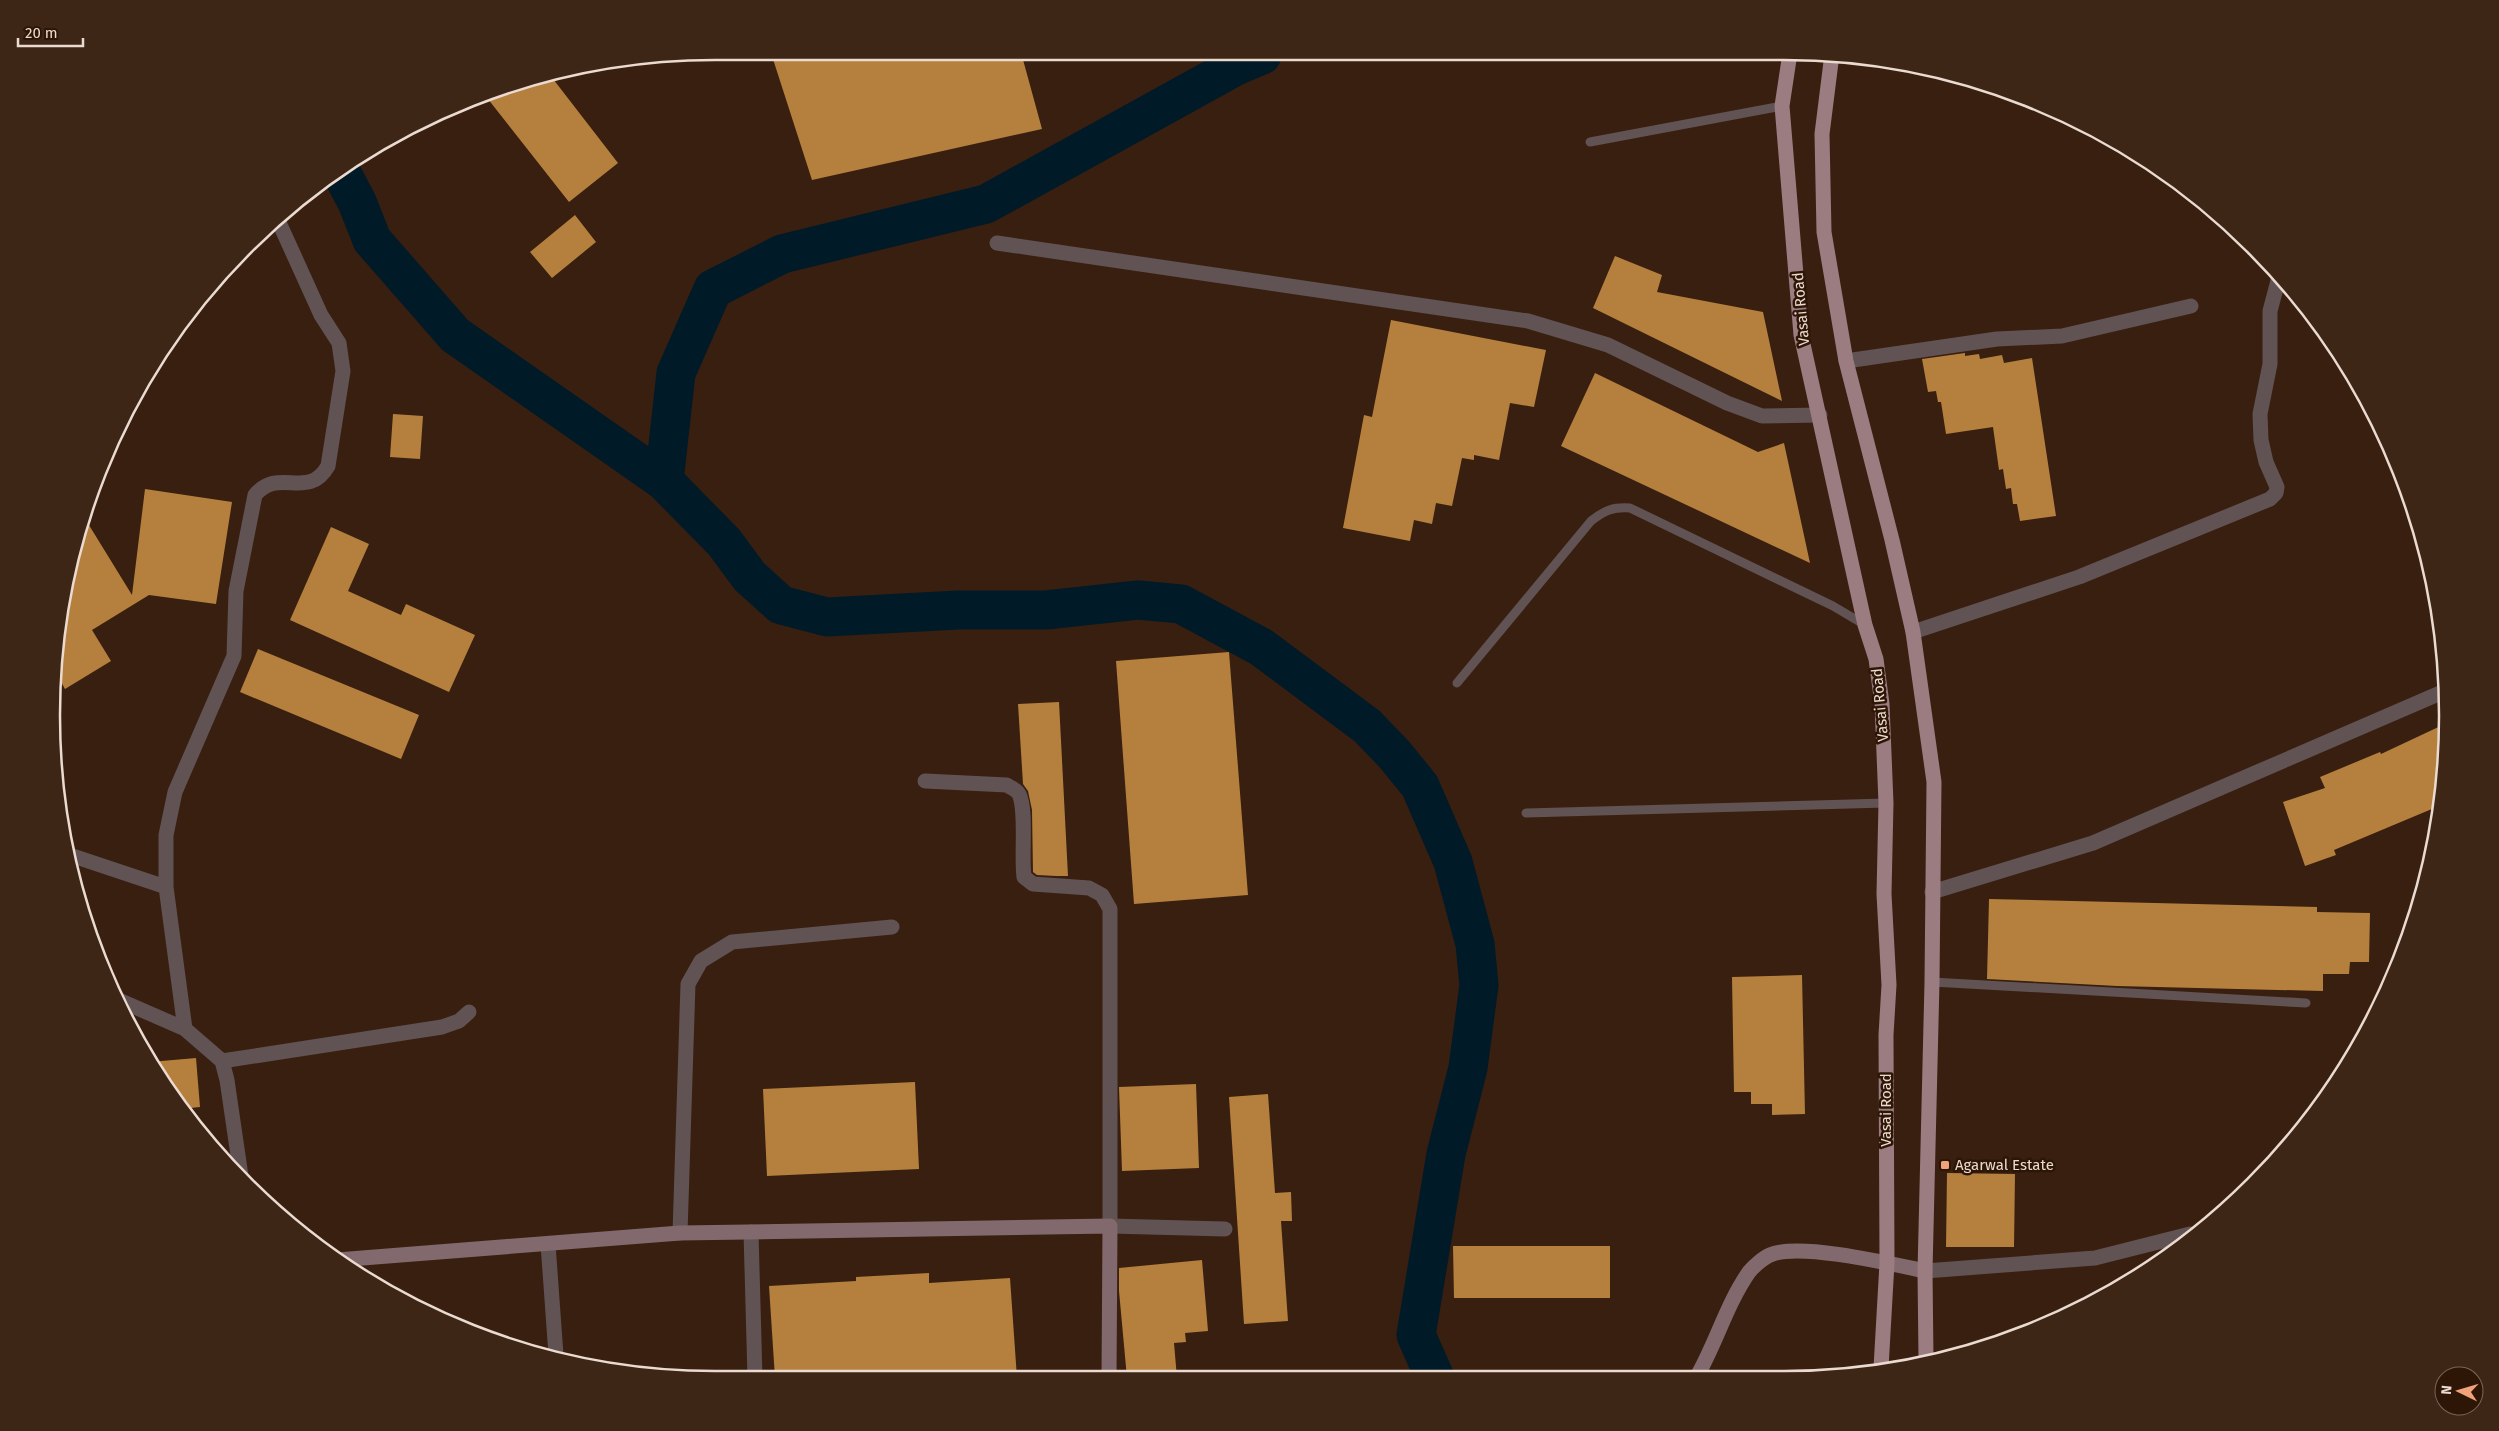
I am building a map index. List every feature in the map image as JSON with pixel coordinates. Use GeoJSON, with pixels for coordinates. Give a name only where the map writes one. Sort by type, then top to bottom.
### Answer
{"type":"FeatureCollection","features":[{"type":"Feature","properties":{"kind":"main road","name":"Vasai Road"},"geometry":{"type":"LineString","coordinates":[[1789,60],[1782,106],[1801,335],[1865,625],[1876,659],[1882,704],[1886,803],[1884,894],[1889,985],[1886,1035],[1887,1263],[1881,1363]]}},
{"type":"Feature","properties":{"kind":"main road"},"geometry":{"type":"LineString","coordinates":[[1831,62],[1822,134],[1824,232],[1846,361],[1892,540],[1913,632],[1934,782],[1932,982],[1925,1271],[1926,1355]]}},
{"type":"Feature","properties":{"kind":"street"},"geometry":{"type":"LineString","coordinates":[[186,1030],[166,887],[166,835],[175,792],[234,656],[236,591],[254,495],[262,486],[276,482],[313,482],[321,478],[328,466],[343,371],[339,343],[321,315],[280,225]]}},
{"type":"Feature","properties":{"kind":"street"},"geometry":{"type":"LineString","coordinates":[[997,243],[1528,321],[1608,344],[1727,403],[1762,416],[1820,415]]}},
{"type":"Feature","properties":{"kind":"street"},"geometry":{"type":"LineString","coordinates":[[1913,632],[2080,577],[2270,499],[2276,493],[2277,487],[2266,462],[2261,440],[2260,414],[2270,364],[2270,311],[2277,284]]}},
{"type":"Feature","properties":{"kind":"street"},"geometry":{"type":"LineString","coordinates":[[1846,361],[1997,339],[2062,336],[2191,306]]}},
{"type":"Feature","properties":{"kind":"street"},"geometry":{"type":"LineString","coordinates":[[1932,892],[2093,843],[2438,693]]}},
{"type":"Feature","properties":{"kind":"street"},"geometry":{"type":"LineString","coordinates":[[925,781],[1007,785],[1018,792],[1022,801],[1022,863],[1024,876],[1033,884],[1089,888],[1102,895],[1110,909],[1108,1371]]}},
{"type":"Feature","properties":{"kind":"street"},"geometry":{"type":"LineString","coordinates":[[76,857],[166,887]]}},
{"type":"Feature","properties":{"kind":"street"},"geometry":{"type":"LineString","coordinates":[[680,1233],[688,984],[701,961],[732,942],[892,927]]}},
{"type":"Feature","properties":{"kind":"street"},"geometry":{"type":"LineString","coordinates":[[127,1004],[186,1030],[222,1061],[228,1080],[240,1166]]}},
{"type":"Feature","properties":{"kind":"street"},"geometry":{"type":"LineString","coordinates":[[222,1061],[442,1027],[459,1021],[469,1012]]}},
{"type":"Feature","properties":{"kind":"street"},"geometry":{"type":"LineString","coordinates":[[348,1259],[680,1233],[1110,1226],[1226,1229]]}},
{"type":"Feature","properties":{"kind":"street"},"geometry":{"type":"LineString","coordinates":[[751,1232],[755,1371]]}},
{"type":"Feature","properties":{"kind":"street"},"geometry":{"type":"LineString","coordinates":[[1699,1371],[1736,1292],[1751,1270],[1770,1255],[1796,1251],[1887,1263],[1925,1271],[2095,1258],[2183,1236]]}},
{"type":"Feature","properties":{"kind":"street"},"geometry":{"type":"LineString","coordinates":[[548,1244],[556,1351]]}},
{"type":"Feature","properties":{"kind":"lane"},"geometry":{"type":"LineString","coordinates":[[1590,142],[1782,106]]}},
{"type":"Feature","properties":{"kind":"lane"},"geometry":{"type":"LineString","coordinates":[[1457,683],[1591,521],[1602,512],[1615,507],[1630,508],[1833,606],[1865,625]]}},
{"type":"Feature","properties":{"kind":"lane"},"geometry":{"type":"LineString","coordinates":[[1526,812],[1886,803]]}},
{"type":"Feature","properties":{"kind":"lane"},"geometry":{"type":"LineString","coordinates":[[1932,982],[2306,1003]]}},
{"type":"Feature","properties":{"kind":"building"},"geometry":{"type":"Polygon","coordinates":[[[773,60],[1023,60],[1042,129],[812,180],[773,60]]]}},
{"type":"Feature","properties":{"kind":"building"},"geometry":{"type":"Polygon","coordinates":[[[554,80],[618,163],[569,202],[489,101],[554,80]]]}},
{"type":"Feature","properties":{"kind":"building"},"geometry":{"type":"Polygon","coordinates":[[[575,215],[596,242],[552,278],[530,252],[575,215]]]}},
{"type":"Feature","properties":{"kind":"building"},"geometry":{"type":"Polygon","coordinates":[[[1615,256],[1662,275],[1657,292],[1763,312],[1782,401],[1593,308],[1615,256]]]}},
{"type":"Feature","properties":{"kind":"building"},"geometry":{"type":"Polygon","coordinates":[[[1391,320],[1546,350],[1534,407],[1510,403],[1499,460],[1474,455],[1474,460],[1462,458],[1452,506],[1436,503],[1432,524],[1414,520],[1410,541],[1343,528],[1364,415],[1372,417],[1391,320]]]}},
{"type":"Feature","properties":{"kind":"building"},"geometry":{"type":"Polygon","coordinates":[[[1965,353],[1965,356],[1979,354],[1980,359],[2002,355],[2004,363],[2032,358],[2056,516],[2020,521],[2017,504],[2013,504],[2011,488],[2006,489],[2003,469],[1999,470],[1993,427],[1946,434],[1941,402],[1938,402],[1936,391],[1928,392],[1922,359],[1965,353]]]}},
{"type":"Feature","properties":{"kind":"building"},"geometry":{"type":"Polygon","coordinates":[[[1595,373],[1758,452],[1784,443],[1810,563],[1561,446],[1595,373]]]}},
{"type":"Feature","properties":{"kind":"building"},"geometry":{"type":"Polygon","coordinates":[[[393,414],[423,416],[420,459],[390,457],[393,414]]]}},
{"type":"Feature","properties":{"kind":"building"},"geometry":{"type":"Polygon","coordinates":[[[145,489],[232,502],[216,604],[149,595],[92,630],[111,661],[65,689],[61,682],[66,630],[82,546],[89,525],[132,595],[145,489]]]}},
{"type":"Feature","properties":{"kind":"building"},"geometry":{"type":"Polygon","coordinates":[[[331,527],[369,544],[348,591],[401,615],[406,604],[475,635],[449,692],[290,620],[331,527]]]}},
{"type":"Feature","properties":{"kind":"building"},"geometry":{"type":"Polygon","coordinates":[[[258,649],[419,715],[401,759],[240,692],[258,649]]]}},
{"type":"Feature","properties":{"kind":"building"},"geometry":{"type":"Polygon","coordinates":[[[1229,652],[1248,895],[1134,904],[1116,661],[1229,652]]]}},
{"type":"Feature","properties":{"kind":"building"},"geometry":{"type":"Polygon","coordinates":[[[1059,702],[1068,876],[1037,875],[1033,872],[1032,810],[1028,791],[1023,784],[1018,704],[1059,702]]]}},
{"type":"Feature","properties":{"kind":"building"},"geometry":{"type":"Polygon","coordinates":[[[2439,727],[2438,758],[2432,809],[2334,850],[2336,855],[2305,866],[2283,802],[2325,788],[2320,777],[2380,752],[2381,754],[2439,727]]]}},
{"type":"Feature","properties":{"kind":"building"},"geometry":{"type":"Polygon","coordinates":[[[1989,899],[2317,907],[2317,912],[2370,913],[2369,962],[2350,962],[2349,974],[2323,974],[2323,991],[2117,986],[1987,979],[1989,899]]]}},
{"type":"Feature","properties":{"kind":"building"},"geometry":{"type":"Polygon","coordinates":[[[1802,975],[1805,1114],[1772,1115],[1772,1104],[1751,1104],[1751,1092],[1734,1092],[1732,977],[1802,975]]]}},
{"type":"Feature","properties":{"kind":"building"},"geometry":{"type":"Polygon","coordinates":[[[196,1058],[200,1107],[190,1108],[159,1061],[196,1058]]]}},
{"type":"Feature","properties":{"kind":"building"},"geometry":{"type":"Polygon","coordinates":[[[915,1082],[919,1169],[767,1176],[763,1089],[915,1082]]]}},
{"type":"Feature","properties":{"kind":"building"},"geometry":{"type":"Polygon","coordinates":[[[1196,1084],[1199,1168],[1122,1171],[1119,1087],[1196,1084]]]}},
{"type":"Feature","properties":{"kind":"building"},"geometry":{"type":"Polygon","coordinates":[[[1268,1094],[1275,1193],[1291,1192],[1292,1221],[1281,1221],[1288,1321],[1244,1324],[1229,1097],[1268,1094]]]}},
{"type":"Feature","properties":{"kind":"building"},"geometry":{"type":"Polygon","coordinates":[[[1947,1173],[2015,1174],[2014,1247],[1946,1247],[1947,1173]]]}},
{"type":"Feature","properties":{"kind":"building"},"geometry":{"type":"Polygon","coordinates":[[[1453,1246],[1610,1246],[1610,1298],[1454,1298],[1453,1246]]]}},
{"type":"Feature","properties":{"kind":"building"},"geometry":{"type":"Polygon","coordinates":[[[1202,1260],[1208,1331],[1185,1333],[1186,1342],[1174,1343],[1176,1371],[1126,1371],[1119,1291],[1119,1268],[1202,1260]]]}},
{"type":"Feature","properties":{"kind":"building"},"geometry":{"type":"Polygon","coordinates":[[[929,1273],[929,1283],[1010,1278],[1017,1371],[775,1371],[769,1286],[856,1281],[856,1277],[929,1273]]]}},
{"type":"Feature","properties":{"kind":"waterway"},"geometry":{"type":"LineString","coordinates":[[664,481],[676,373],[713,289],[782,254],[986,204],[1236,66],[1250,60]]}},
{"type":"Feature","properties":{"kind":"waterway"},"geometry":{"type":"LineString","coordinates":[[343,176],[357,202],[372,240],[455,335],[664,481],[724,542],[750,577],[781,605],[827,617],[958,610],[1046,610],[1138,600],[1181,604],[1261,647],[1367,726],[1394,754],[1420,786],[1453,862],[1475,944],[1479,985],[1468,1068],[1446,1154],[1416,1335],[1432,1371]]}},
{"type":"Feature","properties":{"kind":"place","name":"Agarwal Estate"},"geometry":{"type":"Point","coordinates":[1945,1165]}}]}
